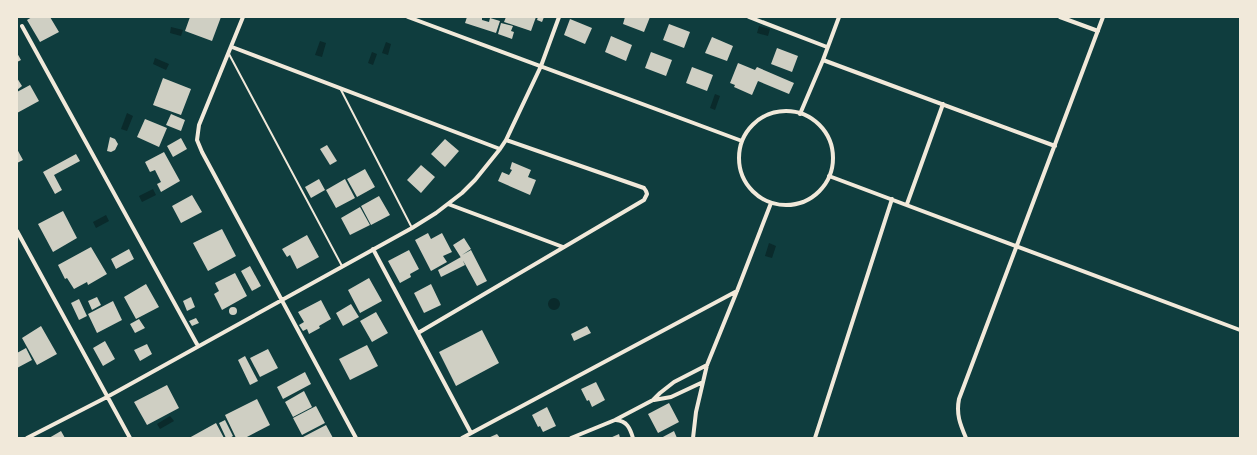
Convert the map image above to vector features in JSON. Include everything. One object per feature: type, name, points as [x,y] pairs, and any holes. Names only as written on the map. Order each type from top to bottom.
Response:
[{"type":"street","points":[[243,17],[232,47],[199,124],[197,140],[202,152],[356,438]]},
{"type":"street","points":[[408,17],[742,141]]},
{"type":"street","points":[[27,438],[107,397],[412,228],[448,204],[475,180],[506,140],[541,66],[559,17]]},
{"type":"street","points":[[749,17],[827,47]]},
{"type":"street","points":[[800,114],[839,17]]},
{"type":"street","points":[[1060,17],[1098,31]]},
{"type":"street","points":[[966,438],[958,420],[957,410],[959,399],[1104,17]]},
{"type":"street","points":[[22,26],[198,346]]},
{"type":"street","points":[[232,47],[500,149]]},
{"type":"street","points":[[823,60],[1055,146]]},
{"type":"street","points":[[907,204],[943,104]]},
{"type":"street","points":[[784,111],[800,114],[811,119],[821,127],[829,141],[833,157],[829,176],[817,194],[803,202],[787,206],[771,203],[760,198],[750,190],[742,176],[738,159],[742,141],[754,123],[768,114],[784,111]]},
{"type":"street","points":[[418,333],[644,200],[647,194],[644,188],[506,140]]},
{"type":"street","points":[[829,176],[1240,330]]},
{"type":"street","points":[[815,438],[892,199]]},
{"type":"street","points":[[693,438],[693,431],[707,365],[771,203]]},
{"type":"street","points":[[448,204],[563,247]]},
{"type":"street","points":[[17,231],[130,438]]},
{"type":"street","points":[[373,249],[471,433]]},
{"type":"street","points":[[462,438],[737,291]]},
{"type":"street","points":[[572,438],[615,420],[653,400],[674,382],[707,365]]},
{"type":"street","points":[[653,400],[671,397],[703,382]]},
{"type":"street","points":[[615,420],[620,420],[627,424],[631,430],[633,438]]},
{"type":"lane","points":[[229,54],[342,266]]},
{"type":"lane","points":[[340,88],[412,228]]},
{"type":"water","points":[[759,26],[770,29],[768,36],[757,33]]},
{"type":"water","points":[[171,27],[183,30],[181,36],[170,33]]},
{"type":"water","points":[[320,41],[326,43],[322,57],[315,55]]},
{"type":"water","points":[[386,42],[391,44],[388,55],[382,53]]},
{"type":"water","points":[[372,52],[377,54],[373,65],[368,63]]},
{"type":"water","points":[[155,58],[169,64],[166,70],[153,64]]},
{"type":"water","points":[[715,94],[720,96],[715,110],[710,108]]},
{"type":"water","points":[[127,113],[133,116],[127,131],[121,129]]},
{"type":"water","points":[[153,189],[156,195],[142,202],[139,196]]},
{"type":"water","points":[[106,215],[109,221],[96,228],[93,222]]},
{"type":"water","points":[[769,243],[776,246],[772,258],[765,256]]},
{"type":"water","points":[[552,298],[556,298],[560,304],[556,310],[552,310],[548,306],[548,302]]},
{"type":"water","points":[[170,416],[174,421],[160,429],[157,424]]},
{"type":"building","points":[[32,17],[50,17],[59,32],[40,42],[27,20]]},
{"type":"building","points":[[190,17],[221,17],[212,41],[185,31]]},
{"type":"building","points":[[467,17],[480,17],[482,20],[489,22],[490,18],[500,21],[496,33],[465,23]]},
{"type":"building","points":[[506,17],[536,17],[531,31],[504,22]]},
{"type":"building","points":[[538,17],[544,17],[542,22],[537,20]]},
{"type":"building","points":[[625,17],[650,17],[644,32],[623,24]]},
{"type":"building","points":[[570,19],[592,28],[585,44],[564,35]]},
{"type":"building","points":[[501,23],[513,26],[511,31],[514,32],[512,39],[498,34]]},
{"type":"building","points":[[669,24],[690,32],[684,48],[663,40]]},
{"type":"building","points":[[611,36],[632,45],[626,61],[605,52]]},
{"type":"building","points":[[712,37],[733,46],[727,61],[705,53]]},
{"type":"building","points":[[777,48],[798,56],[792,72],[771,64]]},
{"type":"building","points":[[651,52],[672,60],[666,76],[645,68]]},
{"type":"building","points":[[17,53],[21,60],[17,62]]},
{"type":"building","points":[[738,63],[755,70],[757,67],[794,83],[789,94],[758,81],[752,95],[734,87],[735,85],[730,83]]},
{"type":"building","points":[[692,67],[713,75],[707,91],[686,83]]},
{"type":"building","points":[[17,78],[22,86],[17,90]]},
{"type":"building","points":[[163,78],[191,89],[181,115],[153,105]]},
{"type":"building","points":[[30,85],[39,101],[17,113],[17,92]]},
{"type":"building","points":[[171,114],[185,120],[181,131],[166,125]]},
{"type":"building","points":[[145,119],[167,128],[159,147],[137,137]]},
{"type":"building","points":[[110,137],[115,139],[118,144],[115,150],[111,152],[107,151]]},
{"type":"building","points":[[181,138],[187,149],[173,157],[167,146]]},
{"type":"building","points":[[445,139],[459,151],[445,167],[431,154]]},
{"type":"building","points":[[327,145],[337,161],[330,165],[320,149]]},
{"type":"building","points":[[17,149],[23,160],[17,163]]},
{"type":"building","points":[[164,152],[180,181],[161,192],[157,184],[161,182],[155,170],[150,172],[145,162]]},
{"type":"building","points":[[76,154],[80,161],[54,175],[62,190],[55,194],[43,172]]},
{"type":"building","points":[[512,162],[531,170],[528,177],[536,180],[530,195],[498,181],[502,172],[509,175],[512,170],[510,169]]},
{"type":"building","points":[[421,165],[435,177],[421,193],[407,180]]},
{"type":"building","points":[[365,169],[375,187],[357,197],[347,179]]},
{"type":"building","points":[[319,179],[325,190],[311,198],[305,187]]},
{"type":"building","points":[[345,179],[355,198],[336,208],[326,190]]},
{"type":"building","points":[[192,195],[202,212],[181,223],[172,206]]},
{"type":"building","points":[[379,196],[390,215],[371,225],[361,206]]},
{"type":"building","points":[[360,207],[370,225],[350,235],[341,218]]},
{"type":"building","points":[[63,211],[77,238],[53,252],[38,224]]},
{"type":"building","points":[[222,229],[236,256],[208,271],[193,243]]},
{"type":"building","points":[[428,233],[431,239],[442,233],[452,252],[443,256],[447,262],[431,271],[415,240]]},
{"type":"building","points":[[307,235],[319,257],[297,269],[290,255],[287,257],[282,249]]},
{"type":"building","points":[[464,238],[471,249],[462,255],[471,250],[487,281],[477,286],[453,245]]},
{"type":"building","points":[[91,247],[107,274],[88,285],[87,282],[74,289],[67,278],[65,279],[58,265]]},
{"type":"building","points":[[129,249],[134,259],[116,269],[111,259]]},
{"type":"building","points":[[409,250],[419,269],[410,274],[411,277],[400,283],[388,261]]},
{"type":"building","points":[[461,257],[465,265],[441,277],[438,270]]},
{"type":"building","points":[[250,266],[261,286],[252,291],[241,271]]},
{"type":"building","points":[[235,273],[247,296],[222,310],[214,294],[219,291],[215,283]]},
{"type":"building","points":[[369,278],[382,301],[360,313],[348,290]]},
{"type":"building","points":[[146,284],[159,307],[136,319],[124,297]]},
{"type":"building","points":[[431,284],[441,305],[424,313],[414,293]]},
{"type":"building","points":[[97,297],[101,305],[92,310],[88,301]]},
{"type":"building","points":[[191,297],[195,307],[187,311],[183,301]]},
{"type":"building","points":[[79,299],[87,316],[79,320],[71,303]]},
{"type":"building","points":[[321,300],[331,319],[319,326],[320,328],[309,334],[307,329],[303,331],[299,325],[304,322],[298,312]]},
{"type":"building","points":[[113,301],[122,320],[97,333],[88,314]]},
{"type":"building","points":[[351,304],[359,317],[343,326],[336,313]]},
{"type":"building","points":[[231,307],[235,307],[237,311],[235,315],[231,315],[229,313],[229,309]]},
{"type":"building","points":[[376,312],[388,333],[372,342],[360,321]]},
{"type":"building","points":[[196,318],[199,323],[192,326],[189,321]]},
{"type":"building","points":[[139,319],[145,328],[135,333],[130,324]]},
{"type":"building","points":[[41,326],[57,354],[37,365],[22,338]]},
{"type":"building","points":[[587,326],[591,333],[574,341],[571,334]]},
{"type":"building","points":[[482,330],[499,363],[456,386],[439,352]]},
{"type":"building","points":[[105,341],[115,359],[103,366],[93,348]]},
{"type":"building","points":[[147,344],[152,354],[140,361],[134,350]]},
{"type":"building","points":[[367,345],[378,366],[350,380],[339,359]]},
{"type":"building","points":[[26,348],[32,360],[17,368],[17,353]]},
{"type":"building","points":[[268,349],[278,368],[260,377],[250,358]]},
{"type":"building","points":[[245,356],[258,381],[250,385],[238,360]]},
{"type":"building","points":[[305,372],[311,384],[283,399],[277,387]]},
{"type":"building","points":[[596,382],[605,400],[592,407],[581,389]]},
{"type":"building","points":[[167,385],[179,408],[147,425],[134,402]]},
{"type":"building","points":[[304,391],[312,407],[293,417],[285,402]]},
{"type":"building","points":[[257,399],[270,425],[245,438],[236,438],[225,415]]},
{"type":"building","points":[[669,403],[679,422],[658,433],[648,414]]},
{"type":"building","points":[[316,406],[325,423],[302,435],[293,418]]},
{"type":"building","points":[[547,407],[556,426],[543,432],[540,426],[538,427],[532,415]]},
{"type":"building","points":[[225,420],[233,436],[230,438],[226,438],[219,423]]},
{"type":"building","points":[[216,423],[224,438],[189,438]]},
{"type":"building","points":[[326,425],[333,438],[303,437]]},
{"type":"building","points":[[61,431],[65,438],[49,438]]},
{"type":"building","points":[[674,431],[677,438],[661,438]]},
{"type":"building","points":[[497,434],[500,438],[488,438]]},
{"type":"building","points":[[619,434],[620,438],[610,438]]}]
